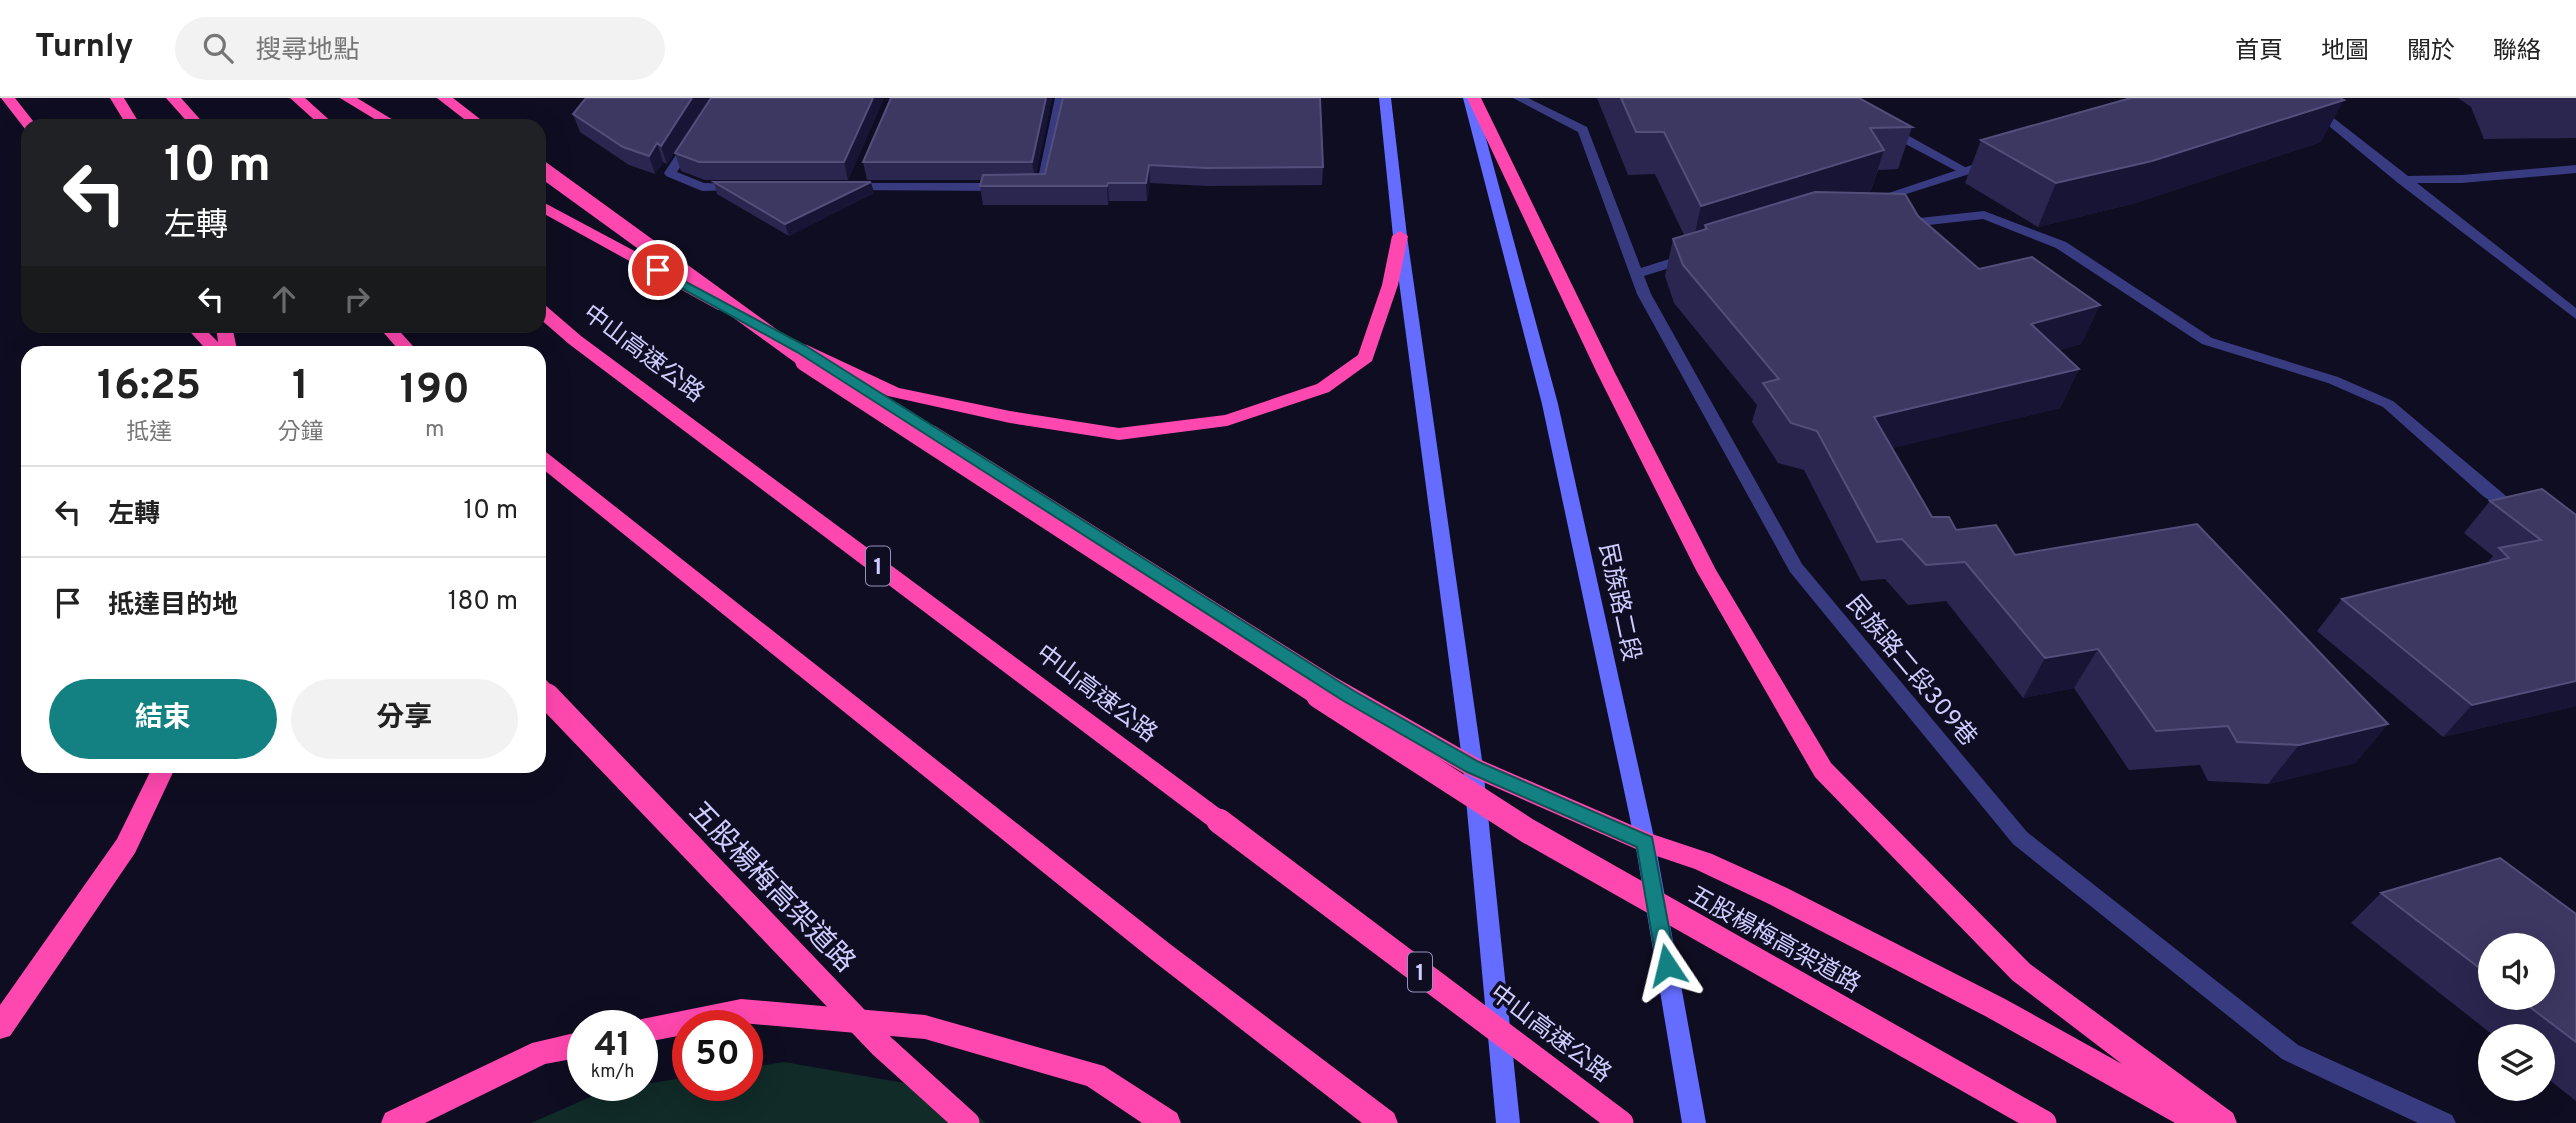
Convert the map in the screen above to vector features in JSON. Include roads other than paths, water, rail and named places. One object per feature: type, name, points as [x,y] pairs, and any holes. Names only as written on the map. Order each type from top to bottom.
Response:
[{"type":"highway","points":[[8,98],[24,119]]},
{"type":"highway","points":[[117,98],[130,119]]},
{"type":"highway","points":[[173,98],[192,119]]},
{"type":"highway","points":[[297,98],[321,119]]},
{"type":"highway","points":[[347,98],[384,119]]},
{"type":"highway","points":[[444,98],[472,119]]},
{"type":"highway","points":[[1472,98],[1706,570],[1824,770],[2021,972],[2223,1123]]},
{"type":"highway","name":"五股楊梅高架道路","points":[[546,172],[836,383],[1528,831],[2044,1123]]},
{"type":"highway","points":[[546,209],[802,349],[894,392],[1010,417],[1119,434],[1227,420],[1323,388],[1366,357],[1390,285],[1400,236]]},
{"type":"highway","name":"中山高速公路","points":[[546,315],[575,340],[1621,1123]]},
{"type":"highway","points":[[200,333],[212,346]]},
{"type":"highway","points":[[392,333],[405,346]]},
{"type":"highway","points":[[802,349],[1327,683],[1473,767],[1645,842],[1703,861],[1778,896],[1996,1008],[2202,1123]]},
{"type":"highway","points":[[546,462],[1161,952],[1384,1123]]},
{"type":"highway","name":"五股楊梅高架道路","points":[[546,694],[883,1046],[967,1123]]},
{"type":"highway","points":[[0,1027],[126,846],[162,773]]},
{"type":"highway","points":[[658,1028],[741,1011],[925,1027],[1094,1075],[1167,1123]]},
{"type":"highway","points":[[396,1123],[542,1052],[567,1047]]},
{"type":"main road","points":[[1385,98],[1400,236],[1473,767],[1508,1119]]},
{"type":"main road","name":"民族路二段","points":[[1472,98],[1550,404],[1645,842],[1694,1123]]},
{"type":"street","points":[[860,175],[848,187],[1042,187],[1061,98]]},
{"type":"street","name":"民族路二段309巷","points":[[1519,98],[1583,130],[1644,294],[1796,568],[2020,838],[2290,1052],[2444,1123]]},
{"type":"street","points":[[2301,98],[2576,315]]},
{"type":"street","points":[[1876,124],[1966,171]]},
{"type":"street","points":[[698,130],[670,173],[702,187],[758,187]]},
{"type":"street","points":[[1854,206],[1999,160]]},
{"type":"street","points":[[2402,180],[2462,179],[2576,169]]},
{"type":"street","points":[[1884,224],[1984,215],[2061,245],[2207,341],[2333,380],[2388,404],[2489,492],[2532,523]]},
{"type":"street","points":[[1636,274],[1701,254]]}]
